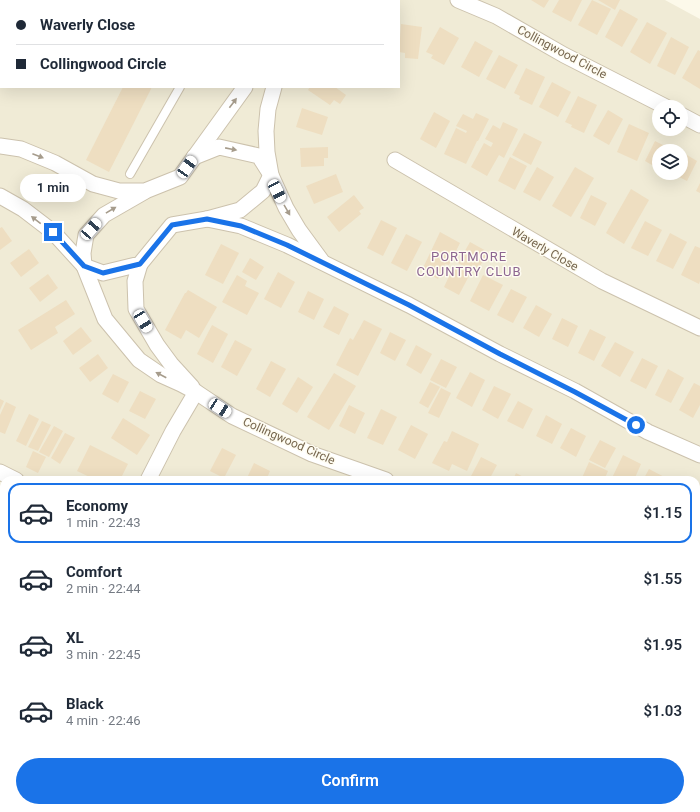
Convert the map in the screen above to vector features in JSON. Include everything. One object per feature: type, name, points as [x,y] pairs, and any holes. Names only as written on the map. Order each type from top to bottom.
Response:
[{"type":"street","name":"Collingwood Circle","points":[[458,0],[496,16],[564,55],[652,100]]},
{"type":"street","points":[[245,88],[180,177],[145,191],[104,215],[89,231],[86,235],[83,253],[84,266],[103,273],[140,264],[172,225],[207,219],[240,210],[263,191],[271,175],[267,152],[266,131],[268,109],[274,88]]},
{"type":"street","points":[[688,119],[700,125]]},
{"type":"street","points":[[0,146],[21,149],[55,163],[93,184],[119,191],[145,191]]},
{"type":"street","points":[[194,157],[219,147],[259,156],[271,175],[286,208],[299,230],[312,249],[325,264]]},
{"type":"street","name":"Waverly Close","points":[[395,160],[602,281],[700,328]]},
{"type":"street","name":"Collingwood Circle","points":[[0,196],[23,209],[53,232],[84,266],[105,319],[139,360],[161,375],[196,392],[232,416],[312,454],[375,476]]},
{"type":"street","points":[[207,219],[241,226],[287,245],[409,305],[648,432],[700,455]]},
{"type":"street","name":"Collingwood Circle","points":[[140,264],[135,280],[136,309],[157,345],[171,364],[196,392]]},
{"type":"street","points":[[150,476],[173,431],[196,392]]},
{"type":"lane","points":[[130,174],[179,88]]},
{"type":"shaded area","name":"PORTMORE COUNTRY CLUB","points":[[400,0],[665,0],[700,19],[700,476],[0,476],[0,88],[400,88]]},
{"type":"building","points":[[531,0],[549,0],[544,8]]},
{"type":"building","points":[[559,0],[582,0],[571,22],[552,12]]},
{"type":"building","points":[[592,0],[611,9],[597,35],[578,25]]},
{"type":"building","points":[[598,0],[620,0],[615,10]]},
{"type":"building","points":[[620,9],[638,19],[622,47],[605,37]]},
{"type":"building","points":[[647,22],[667,33],[650,64],[630,52]]},
{"type":"building","points":[[401,24],[422,27],[418,59],[405,58],[405,53],[400,52]]},
{"type":"building","points":[[440,27],[459,38],[444,65],[431,58],[433,55],[426,52]]},
{"type":"building","points":[[671,37],[689,47],[675,75],[657,66]]},
{"type":"building","points":[[475,41],[493,51],[479,77],[461,67]]},
{"type":"building","points":[[698,50],[700,51],[700,89],[682,78]]},
{"type":"building","points":[[499,55],[518,65],[505,89],[486,79]]},
{"type":"building","points":[[526,68],[545,77],[532,105],[519,99],[520,96],[514,93]]},
{"type":"building","points":[[552,82],[571,92],[558,117],[539,107]]},
{"type":"building","points":[[122,88],[151,88],[109,172],[86,160]]},
{"type":"building","points":[[309,88],[336,88],[346,95],[340,104],[334,100],[330,105],[308,90]]},
{"type":"building","points":[[578,96],[597,105],[584,133],[571,127],[572,125],[565,122]]},
{"type":"building","points":[[302,108],[328,117],[322,135],[296,127]]},
{"type":"building","points":[[608,110],[623,119],[609,145],[593,136]]},
{"type":"building","points":[[434,112],[450,121],[436,148],[420,139]]},
{"type":"building","points":[[476,113],[489,119],[466,164],[444,154],[456,128],[466,133],[467,131],[456,126],[463,114],[473,119]]},
{"type":"building","points":[[503,122],[518,129],[504,158],[499,155],[487,176],[471,167],[484,143],[491,147],[493,143],[485,139],[493,125],[500,129]]},
{"type":"building","points":[[629,124],[649,133],[637,161],[617,152]]},
{"type":"building","points":[[524,133],[542,142],[531,165],[512,155]]},
{"type":"building","points":[[655,141],[661,144],[654,144]]},
{"type":"building","points":[[328,147],[328,158],[324,158],[324,166],[301,167],[300,148]]},
{"type":"building","points":[[652,147],[652,165],[645,161]]},
{"type":"building","points":[[688,156],[697,161],[688,179]]},
{"type":"building","points":[[510,157],[527,166],[515,190],[498,181]]},
{"type":"building","points":[[537,167],[554,177],[540,201],[523,192]]},
{"type":"building","points":[[575,167],[594,178],[571,217],[552,206]]},
{"type":"building","points":[[336,174],[343,192],[314,204],[306,186]]},
{"type":"building","points":[[700,183],[700,193],[696,191]]},
{"type":"building","points":[[631,189],[649,200],[624,244],[606,233]]},
{"type":"building","points":[[354,195],[364,208],[359,211],[361,214],[339,232],[327,217]]},
{"type":"building","points":[[591,195],[607,203],[595,226],[580,218]]},
{"type":"building","points":[[381,220],[397,228],[383,256],[367,248]]},
{"type":"building","points":[[645,221],[662,230],[648,256],[631,248]]},
{"type":"building","points":[[2,227],[12,241],[0,250],[0,228]]},
{"type":"building","points":[[440,232],[460,243],[449,265],[445,264],[438,279],[422,270]]},
{"type":"building","points":[[670,233],[687,242],[673,269],[656,261]]},
{"type":"building","points":[[406,234],[422,242],[407,271],[391,263]]},
{"type":"building","points":[[470,242],[488,252],[476,273],[458,263]]},
{"type":"building","points":[[221,244],[239,253],[223,284],[205,275]]},
{"type":"building","points":[[695,246],[700,248],[699,284],[681,275]]},
{"type":"building","points":[[29,249],[39,263],[21,277],[10,263]]},
{"type":"building","points":[[250,258],[264,267],[256,280],[242,272]]},
{"type":"building","points":[[454,266],[470,274],[459,295],[444,287]]},
{"type":"building","points":[[278,272],[295,282],[281,308],[264,299]]},
{"type":"building","points":[[48,274],[58,288],[40,302],[29,288]]},
{"type":"building","points":[[237,275],[247,281],[245,286],[259,293],[247,315],[222,302]]},
{"type":"building","points":[[483,275],[503,285],[489,311],[470,301]]},
{"type":"building","points":[[511,289],[527,297],[513,323],[497,315]]},
{"type":"building","points":[[188,290],[217,307],[199,338],[186,330],[181,339],[165,330]]},
{"type":"building","points":[[308,291],[324,299],[314,320],[298,312]]},
{"type":"building","points":[[66,300],[75,314],[55,327],[58,333],[31,350],[18,330]]},
{"type":"building","points":[[536,305],[552,314],[539,337],[523,328]]},
{"type":"building","points":[[334,306],[349,314],[339,335],[323,327]]},
{"type":"building","points":[[562,318],[578,326],[568,347],[552,339]]},
{"type":"building","points":[[364,320],[382,329],[358,376],[336,365],[350,338],[353,340]]},
{"type":"building","points":[[212,325],[228,334],[213,363],[197,354]]},
{"type":"building","points":[[81,327],[92,341],[73,355],[63,341]]},
{"type":"building","points":[[590,329],[606,337],[594,361],[578,353]]},
{"type":"building","points":[[390,332],[406,340],[395,361],[380,353]]},
{"type":"building","points":[[235,340],[252,349],[237,376],[221,367]]},
{"type":"building","points":[[615,342],[634,352],[620,377],[601,366]]},
{"type":"building","points":[[416,345],[432,354],[421,374],[406,365]]},
{"type":"building","points":[[98,354],[108,368],[90,382],[79,368]]},
{"type":"building","points":[[642,358],[658,366],[646,389],[630,381]]},
{"type":"building","points":[[441,359],[457,367],[446,388],[430,380]]},
{"type":"building","points":[[271,361],[286,369],[270,397],[256,389]]},
{"type":"building","points":[[668,369],[684,378],[671,403],[655,395]]},
{"type":"building","points":[[470,372],[485,380],[472,407],[456,398]]},
{"type":"building","points":[[334,373],[356,386],[329,430],[307,417]]},
{"type":"building","points":[[113,374],[129,382],[118,403],[102,394]]},
{"type":"building","points":[[298,377],[313,387],[297,413],[282,404]]},
{"type":"building","points":[[430,382],[440,387],[428,408],[419,403]]},
{"type":"building","points":[[694,383],[700,386],[700,405],[693,418],[679,410]]},
{"type":"building","points":[[494,386],[511,394],[498,419],[482,410]]},
{"type":"building","points":[[441,388],[451,393],[439,418],[428,413]]},
{"type":"building","points":[[140,391],[156,399],[145,419],[129,411]]},
{"type":"building","points":[[0,399],[4,401],[0,410]]},
{"type":"building","points":[[518,401],[533,409],[523,429],[507,421]]},
{"type":"building","points":[[6,402],[16,407],[5,434],[0,432],[0,415]]},
{"type":"building","points":[[349,405],[365,413],[355,434],[339,426]]},
{"type":"building","points":[[381,409],[397,417],[383,445],[367,438]]},
{"type":"building","points":[[29,414],[39,419],[26,446],[16,441]]},
{"type":"building","points":[[546,415],[562,424],[552,444],[536,436]]},
{"type":"building","points":[[123,418],[150,435],[137,455],[111,438]]},
{"type":"building","points":[[42,421],[51,425],[38,451],[28,447]]},
{"type":"building","points":[[411,425],[428,434],[415,459],[398,450]]},
{"type":"building","points":[[54,426],[63,431],[49,457],[39,452]]},
{"type":"building","points":[[571,428],[586,436],[576,457],[560,448]]},
{"type":"building","points":[[452,431],[479,444],[467,471],[452,464],[449,471],[432,463],[444,441],[447,442]]},
{"type":"building","points":[[65,433],[75,438],[60,464],[51,458]]},
{"type":"building","points":[[600,440],[616,448],[605,468],[589,460]]},
{"type":"building","points":[[90,445],[128,464],[122,476],[88,476],[77,471]]},
{"type":"building","points":[[222,448],[236,455],[225,476],[220,476],[210,471]]},
{"type":"building","points":[[33,451],[46,457],[38,473],[26,467]]},
{"type":"building","points":[[623,455],[641,464],[636,476],[613,476]]},
{"type":"building","points":[[481,457],[497,465],[491,476],[471,476]]},
{"type":"building","points":[[589,462],[608,471],[606,476],[583,476]]},
{"type":"building","points":[[254,463],[270,471],[268,476],[248,476]]},
{"type":"building","points":[[649,469],[662,476],[645,476]]},
{"type":"building","points":[[516,473],[522,476],[515,476]]},
{"type":"district","name":"PORTMORE COUNTRY CLUB","points":[[469,264]]},
{"type":"route","points":[[53,232],[84,266],[103,273],[140,264],[172,225],[207,219],[241,226],[287,245],[409,305],[636,425]]}]
